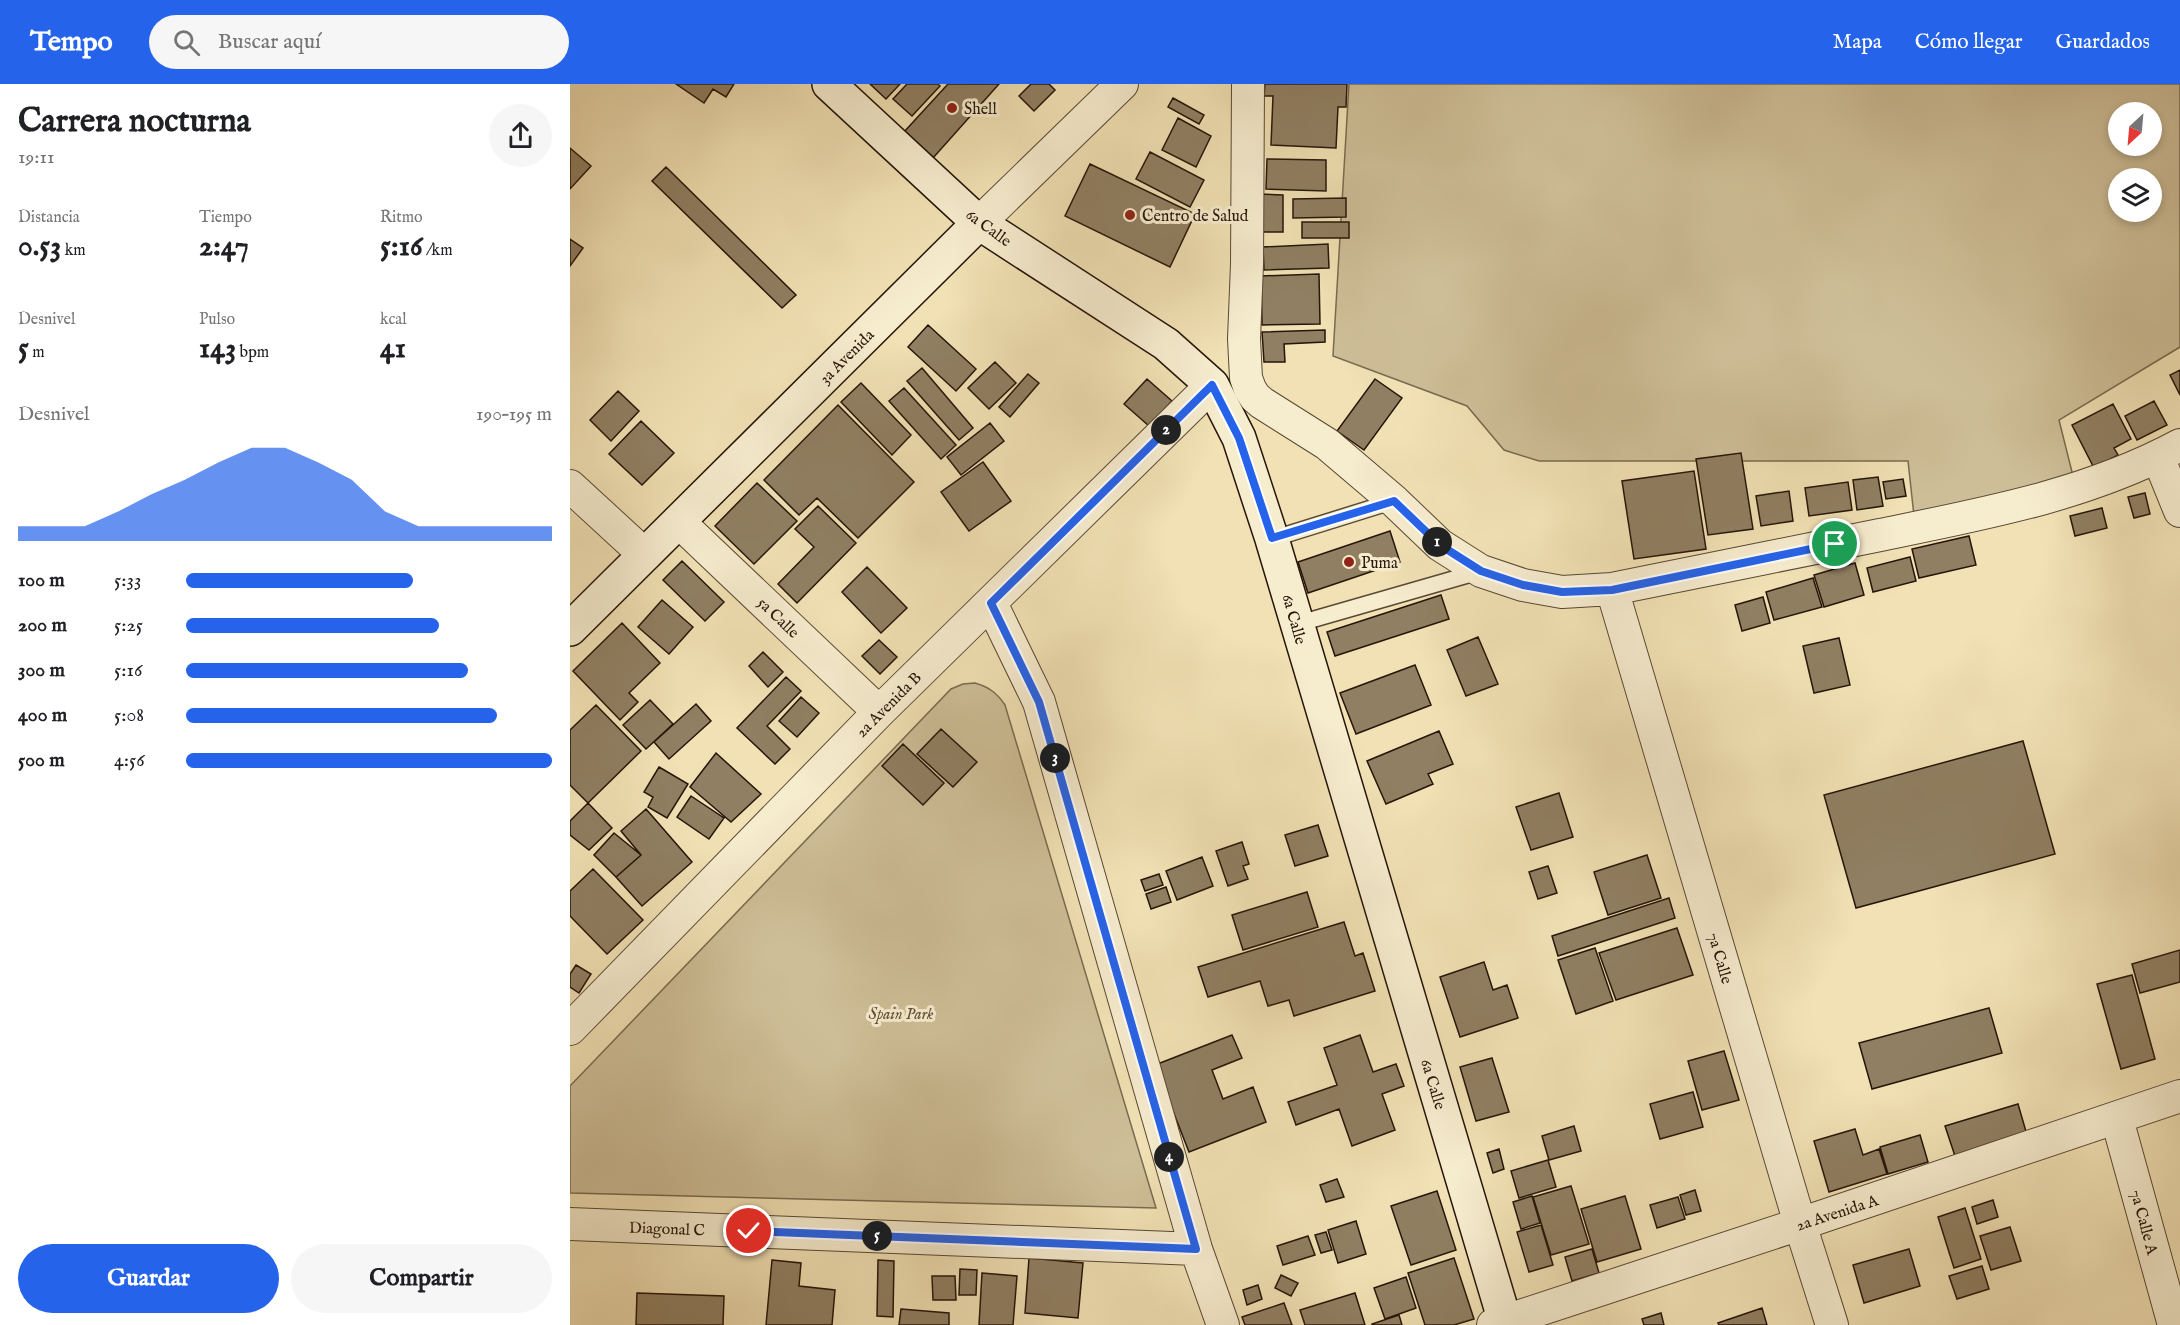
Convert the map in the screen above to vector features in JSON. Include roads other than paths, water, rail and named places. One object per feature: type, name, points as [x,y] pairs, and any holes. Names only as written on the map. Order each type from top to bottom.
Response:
[{"type":"main road","name":"6a Calle","points":[[829,84],[980,223],[1166,344],[1212,385],[1239,438],[1272,538],[1501,1324]]},
{"type":"main road","name":"3a Avenida","points":[[570,629],[980,223]]},
{"type":"street","name":"3a Avenida","points":[[980,223],[1122,84]]},
{"type":"street","points":[[1248,84],[1247,264],[1244,339],[1245,367],[1250,389],[1262,403],[1327,444],[1394,501],[1440,545],[1481,571],[1523,585],[1562,592],[1612,590],[1984,514],[2067,493],[2169,451],[2180,511]]},
{"type":"street","name":"2a Avenida B","points":[[570,1029],[879,712],[1212,385]]},
{"type":"street","points":[[570,486],[645,555]]},
{"type":"street","name":"5a Calle","points":[[679,522],[879,712]]},
{"type":"street","name":"7a Calle","points":[[1612,590],[1832,1325]]},
{"type":"street","points":[[991,603],[1039,702],[1196,1249],[1223,1325]]},
{"type":"street","name":"2a Avenida A","points":[[1501,1324],[2180,1096]]},
{"type":"street","name":"7a Calle A","points":[[2117,1119],[2174,1325]]},
{"type":"street","name":"Diagonal C","points":[[570,1224],[1196,1249]]},
{"type":"lane","points":[[1272,538],[1394,501]]},
{"type":"lane","points":[[1297,624],[1481,571]]},
{"type":"place","name":"Shell","points":[[952,108]]},
{"type":"place","name":"Centro de Salud","points":[[1130,215]]},
{"type":"place","name":"Puma","points":[[1349,562]]},
{"type":"park label","name":"Spain Park","points":[[901,1013]]}]
